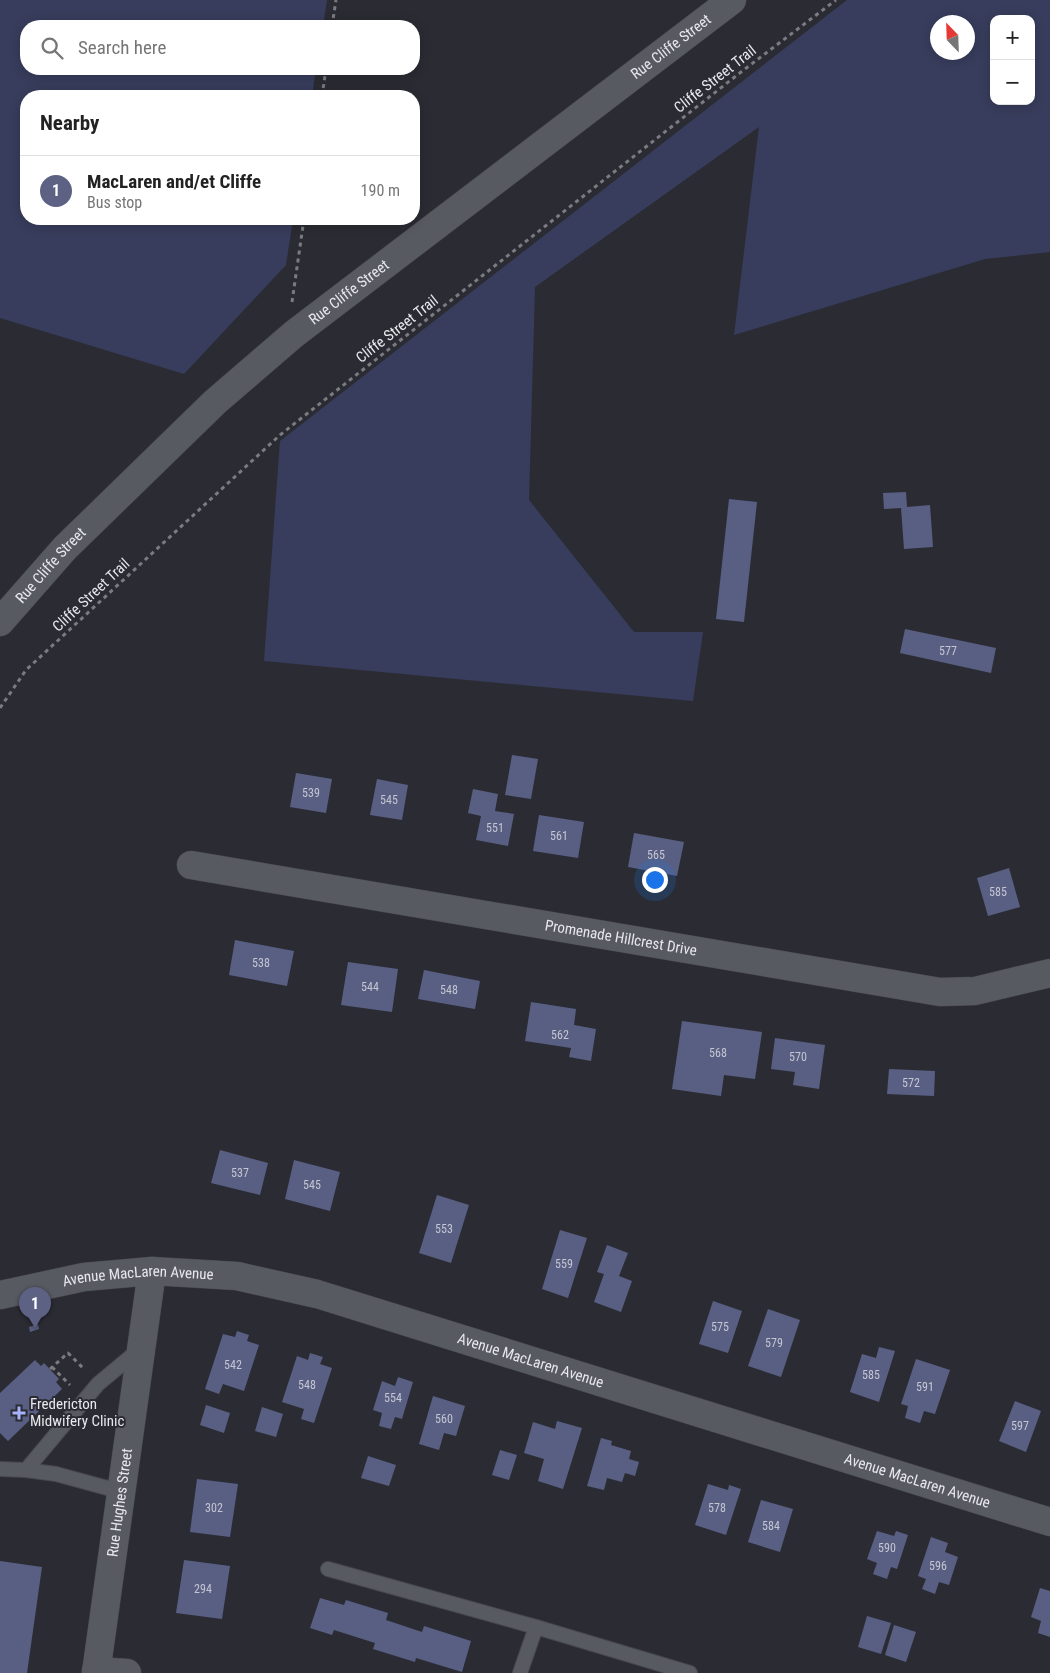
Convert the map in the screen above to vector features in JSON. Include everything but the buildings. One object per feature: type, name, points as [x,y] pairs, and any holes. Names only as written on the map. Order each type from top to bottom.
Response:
[{"type":"street","name":"Rue Cliffe Street","points":[[0,622],[72,541],[216,402],[294,334],[732,0]]},
{"type":"street","name":"Promenade Hillcrest Drive","points":[[191,865],[940,992],[976,991],[1050,973]]},
{"type":"street","name":"Avenue MacLaren Avenue","points":[[0,1295],[84,1277],[152,1271],[237,1276],[317,1294],[1050,1522]]},
{"type":"street","name":"Rue Hughes Street","points":[[96,1672],[143,1347],[152,1271]]},
{"type":"street","points":[[96,1672],[127,1673]]},
{"type":"lane","points":[[26,1470],[98,1384],[143,1347]]},
{"type":"lane","points":[[0,1469],[56,1474],[122,1492]]},
{"type":"lane","points":[[328,1568],[690,1673]]},
{"type":"lane","points":[[520,1673],[536,1627]]},
{"type":"path","points":[[333,20],[336,0]]},
{"type":"path","name":"Cliffe Street Trail","points":[[0,708],[26,670],[280,435],[836,0]]},
{"type":"path","points":[[323,90],[325,75]]},
{"type":"path","points":[[294,334],[292,301],[303,225]]},
{"type":"path","points":[[61,1376],[51,1368],[68,1353],[98,1384]]},
{"type":"shaded area","points":[[0,0],[327,0],[324,20],[20,20],[20,75],[315,75],[313,90],[20,90],[20,225],[292,225],[286,265],[184,374],[0,318]]},
{"type":"shaded area","points":[[847,0],[1050,0],[1050,252],[985,259],[734,335],[759,127],[535,287],[529,500],[634,632],[703,632],[693,701],[264,661],[280,441]]},
{"type":"place","name":"MacLaren and/et Cliffe","points":[[35,1328]]},
{"type":"place","name":"Fredericton Midwifery Clinic","points":[[19,1413]]}]
